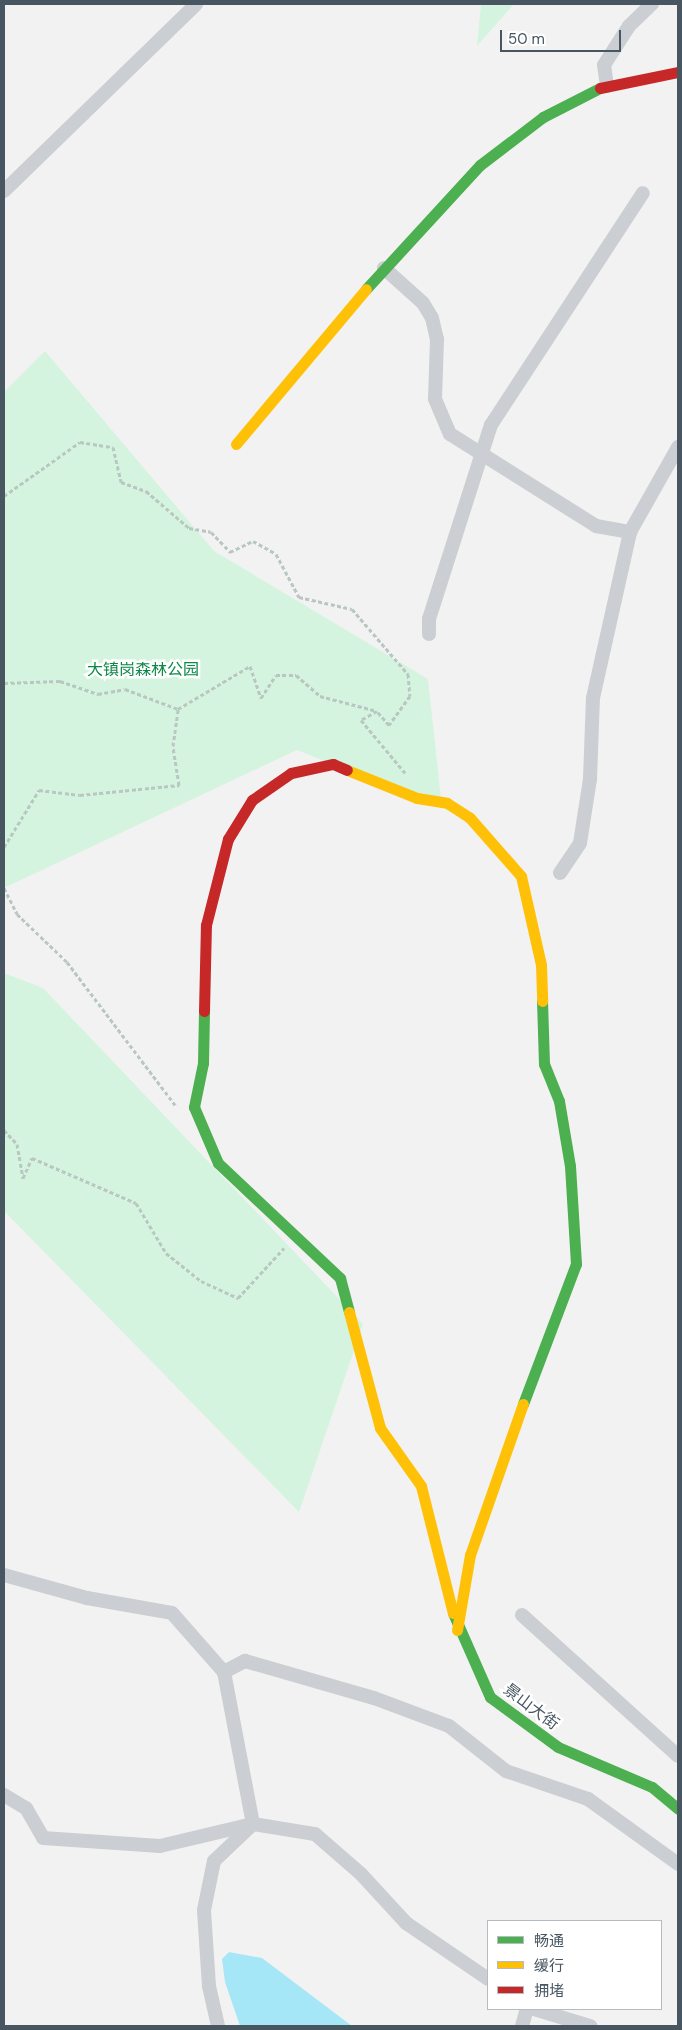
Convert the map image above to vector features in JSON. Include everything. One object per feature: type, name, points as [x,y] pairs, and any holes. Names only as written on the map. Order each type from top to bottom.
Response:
[{"type":"street","points":[[4,191],[196,4]]},
{"type":"street","points":[[607,86],[604,65],[629,26],[652,4]]},
{"type":"street","points":[[236,444],[384,268],[480,165],[543,117],[607,86],[678,72]]},
{"type":"street","points":[[429,634],[429,619],[479,455],[491,425],[643,192]]},
{"type":"street","points":[[384,268],[423,303],[432,318],[437,339],[435,399],[439,417],[450,434],[479,455],[596,526],[630,532]]},
{"type":"street","points":[[560,873],[580,843],[590,779],[593,698],[630,532],[678,447]]},
{"type":"street","name":"景山大街","points":[[457,1630],[470,1556],[494,1481],[576,1264],[570,1166],[559,1101],[544,1064],[541,965],[521,876],[470,818],[447,803],[417,798],[333,764],[291,773],[252,800],[228,839],[206,925],[203,1063],[194,1107],[218,1163],[340,1278],[380,1428],[420,1486],[442,1562],[457,1630],[490,1697],[558,1747],[652,1787],[678,1809]]},
{"type":"street","points":[[4,1575],[87,1598],[172,1613],[224,1672],[253,1824]]},
{"type":"street","points":[[522,1616],[678,1756]]},
{"type":"street","points":[[224,1672],[245,1661],[374,1698],[449,1726],[506,1771],[588,1798],[678,1864]]},
{"type":"street","points":[[4,1795],[26,1808],[43,1838],[160,1846],[253,1824],[315,1834],[361,1874],[406,1923],[487,1978]]},
{"type":"street","points":[[218,2026],[209,1986],[204,1910],[214,1862],[253,1824]]},
{"type":"street","points":[[522,2026],[527,2010]]},
{"type":"street","points":[[537,2010],[590,2026]]},
{"type":"path","points":[[4,496],[80,442],[114,447],[121,482],[146,491],[189,528],[211,532],[230,552],[253,541],[276,554],[299,597],[352,609],[386,654],[408,674],[410,696],[390,725],[377,711],[320,696],[296,675],[276,675],[261,698],[250,666],[178,708],[125,689],[98,694],[60,681],[4,683]]},
{"type":"path","points":[[4,847],[39,790],[80,795],[179,785],[173,746],[178,708]]},
{"type":"path","points":[[377,711],[362,720],[406,773],[417,798]]},
{"type":"path","points":[[4,888],[17,914],[67,962],[178,1108]]},
{"type":"path","points":[[4,1130],[18,1144],[22,1178],[32,1158],[136,1203],[166,1253],[201,1281],[238,1298],[278,1257]]},
{"type":"green space","points":[[481,4],[514,4],[477,46]]},
{"type":"green space","name":"大镇岗森林公园","points":[[45,351],[214,551],[428,679],[442,808],[297,750],[4,888],[4,392]]},
{"type":"green space","points":[[4,973],[43,988],[363,1324],[299,1512],[4,1211]]},
{"type":"water","points":[[229,1952],[262,1958],[352,2026],[240,2026],[225,1982],[222,1959]]},
{"type":"traffic: fast","points":[[366,289],[480,165],[543,117],[600,88]]},
{"type":"traffic: fast","points":[[523,1404],[576,1264],[570,1166],[559,1101],[544,1064],[542,1001]]},
{"type":"traffic: fast","points":[[204,1011],[203,1063],[194,1107],[218,1163],[340,1278],[349,1312]]},
{"type":"traffic: fast","points":[[453,1613],[490,1697],[558,1747],[652,1787],[678,1809]]},
{"type":"traffic: slow","points":[[236,444],[366,289]]},
{"type":"traffic: slow","points":[[347,770],[417,798],[447,803],[470,818],[521,876],[541,965],[542,1001]]},
{"type":"traffic: slow","points":[[349,1312],[380,1428],[421,1486],[453,1613]]},
{"type":"traffic: slow","points":[[457,1630],[470,1555],[523,1404]]},
{"type":"traffic: jam","points":[[600,88],[678,72]]},
{"type":"traffic: jam","points":[[204,1011],[206,925],[228,839],[252,800],[291,773],[333,764],[347,770]]}]
